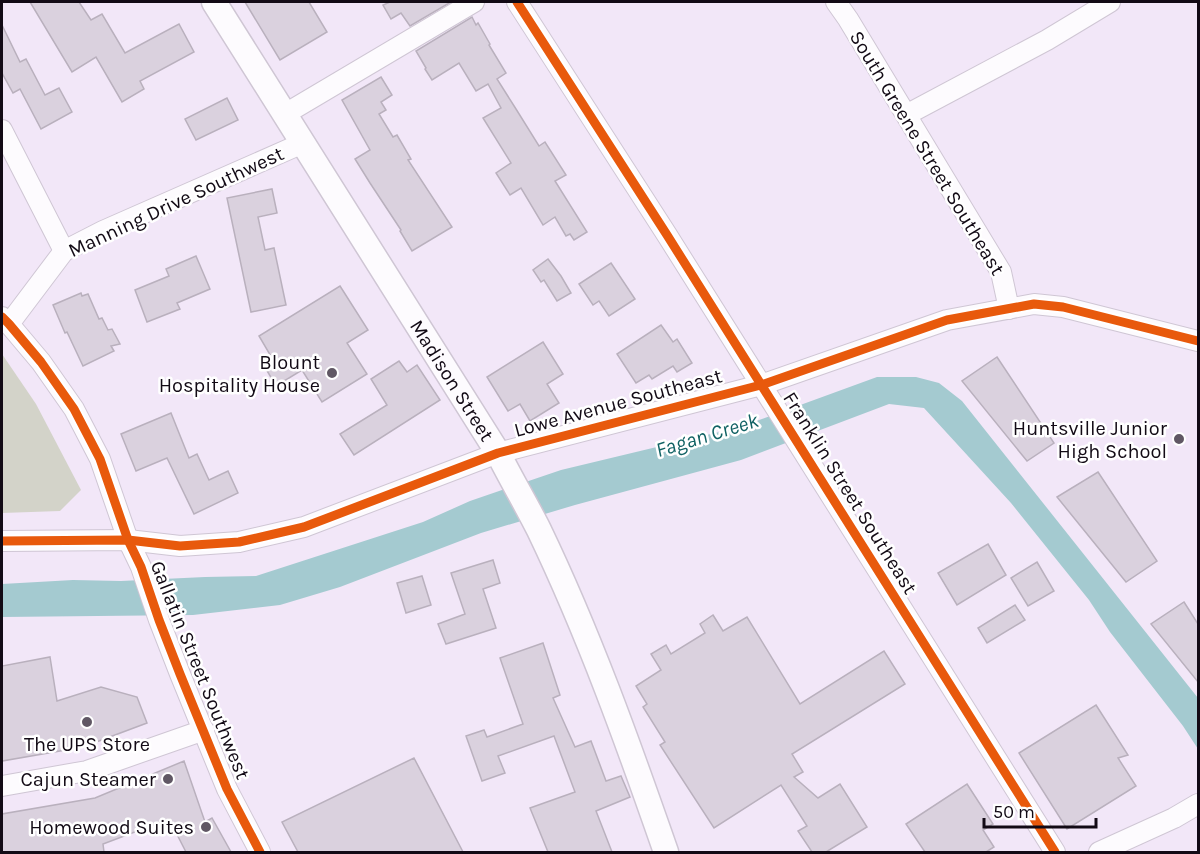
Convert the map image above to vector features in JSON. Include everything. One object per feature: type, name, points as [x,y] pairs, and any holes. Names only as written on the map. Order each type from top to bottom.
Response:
[{"type":"main road","name":"Madison Street","points":[[213,2],[512,478],[574,607],[637,767],[666,852]]},
{"type":"street","points":[[285,114],[474,2]]},
{"type":"street","name":"Franklin Street Southeast","points":[[517,2],[668,235],[1055,852]]},
{"type":"street","name":"South Greene Street Southeast","points":[[836,2],[1001,272],[1009,309]]},
{"type":"street","points":[[906,115],[1047,40],[1110,2]]},
{"type":"street","points":[[2,130],[63,251]]},
{"type":"street","name":"Manning Drive Southwest","points":[[5,320],[63,251],[103,231],[303,143]]},
{"type":"street","name":"Lowe Avenue Southeast","points":[[2,541],[128,540],[180,546],[239,542],[304,527],[498,453],[761,385],[947,320],[1034,304],[1063,307],[1198,342]]},
{"type":"street","name":"Gallatin Street Southwest","points":[[5,320],[41,362],[74,409],[100,459],[128,540],[141,567],[159,620],[227,789],[260,852]]},
{"type":"street","points":[[2,786],[87,771],[204,730]]},
{"type":"street","points":[[1099,852],[1174,818],[1198,804]]},
{"type":"shaded area","points":[[2,354],[36,404],[81,490],[60,511],[2,513]]},
{"type":"water","name":"Fagan Creek","points":[[877,377],[916,377],[939,383],[962,401],[1198,698],[1198,749],[1183,726],[1110,632],[1089,600],[1011,503],[924,408],[889,404],[741,460],[481,533],[340,587],[280,605],[193,615],[2,617],[2,584],[256,576],[423,522],[470,501],[561,470],[740,427]]},
{"type":"building","points":[[30,2],[79,2],[91,20],[102,14],[125,53],[179,24],[194,52],[140,81],[144,89],[122,102],[96,57],[72,72]]},
{"type":"building","points":[[245,2],[309,2],[327,32],[280,60]]},
{"type":"building","points":[[390,2],[451,2],[410,26],[401,13],[391,19],[383,5]]},
{"type":"building","points":[[472,17],[476,25],[478,23],[506,73],[497,79],[539,146],[545,142],[566,175],[555,181],[587,232],[574,240],[570,234],[566,236],[555,217],[543,225],[521,188],[510,195],[496,173],[511,163],[483,118],[501,108],[488,84],[476,91],[459,63],[432,80],[416,51]]},
{"type":"building","points":[[2,25],[20,62],[26,59],[45,95],[59,88],[72,112],[41,129],[20,89],[13,93],[2,73]]},
{"type":"building","points":[[381,77],[392,95],[381,102],[386,110],[379,114],[393,137],[397,135],[411,159],[408,160],[452,227],[412,251],[355,159],[370,150],[342,100]]},
{"type":"building","points":[[227,98],[238,120],[196,140],[185,119]]},
{"type":"building","points":[[272,189],[277,213],[258,217],[265,250],[274,248],[286,305],[251,312],[227,198]]},
{"type":"building","points":[[196,256],[210,289],[177,303],[180,309],[147,322],[135,290],[169,276],[166,269]]},
{"type":"building","points":[[548,259],[571,293],[557,301],[544,280],[541,282],[533,270]]},
{"type":"building","points":[[611,263],[635,299],[609,316],[599,301],[593,305],[579,284]]},
{"type":"building","points":[[340,286],[368,330],[347,343],[367,374],[322,402],[302,370],[276,386],[263,364],[272,358],[259,336]]},
{"type":"building","points":[[81,293],[82,296],[88,294],[99,319],[102,318],[108,330],[112,329],[120,344],[111,346],[114,351],[83,366],[53,305]]},
{"type":"building","points":[[661,325],[673,342],[677,339],[692,363],[677,372],[673,366],[652,379],[649,375],[636,383],[617,354]]},
{"type":"building","points":[[543,342],[563,374],[547,384],[559,403],[530,421],[520,404],[508,411],[487,377]]},
{"type":"building","points":[[997,357],[1054,443],[1027,461],[962,381]]},
{"type":"building","points":[[399,361],[407,372],[417,365],[440,400],[354,455],[340,434],[387,405],[371,379]]},
{"type":"building","points":[[171,413],[189,458],[197,454],[209,480],[228,471],[238,493],[194,514],[167,458],[136,471],[121,434]]},
{"type":"building","points":[[1098,472],[1157,561],[1126,582],[1057,497]]},
{"type":"building","points":[[988,544],[1006,575],[957,605],[938,573]]},
{"type":"building","points":[[493,560],[500,583],[483,589],[496,628],[446,644],[438,624],[465,614],[451,573]]},
{"type":"building","points":[[1037,562],[1054,591],[1028,606],[1011,578]]},
{"type":"building","points":[[422,576],[431,605],[406,613],[397,583]]},
{"type":"building","points":[[1184,602],[1198,624],[1198,682],[1151,624]]},
{"type":"building","points":[[1015,605],[1025,620],[987,643],[978,628]]},
{"type":"building","points":[[713,615],[723,631],[747,617],[800,704],[884,651],[905,684],[792,754],[803,772],[794,777],[818,798],[840,784],[867,827],[826,852],[812,852],[798,831],[807,826],[781,785],[714,828],[660,745],[665,742],[643,707],[647,704],[636,686],[661,670],[651,654],[666,645],[671,654],[705,633],[700,624]]},
{"type":"building","points":[[543,643],[560,695],[553,698],[575,747],[591,741],[606,781],[621,776],[630,797],[596,811],[612,852],[548,852],[530,808],[575,792],[554,736],[498,756],[505,773],[482,781],[466,736],[484,730],[487,737],[523,724],[500,658]]},
{"type":"building","points":[[50,657],[57,701],[101,687],[137,697],[147,723],[83,747],[2,761],[2,666]]},
{"type":"building","points":[[1096,705],[1128,755],[1118,758],[1136,786],[1067,829],[1019,753]]},
{"type":"building","points":[[414,758],[463,852],[298,852],[282,822]]},
{"type":"building","points":[[184,761],[205,822],[212,818],[231,852],[186,852],[169,819],[103,844],[104,852],[2,852],[2,814],[95,798]]},
{"type":"building","points":[[967,784],[993,824],[983,830],[994,847],[986,852],[925,852],[906,824]]},
{"type":"cycle path","points":[[517,2],[667,235],[1055,852]]},
{"type":"cycle path","points":[[2,541],[128,540],[180,546],[239,542],[304,527],[498,453],[761,385],[947,320],[1034,304],[1063,307],[1198,341]]},
{"type":"cycle path","points":[[2,317],[41,362],[74,409],[100,459],[128,540],[141,567],[180,674],[227,789],[260,852]]},
{"type":"place","name":"Blount Hospitality House","points":[[332,373]]},
{"type":"place","name":"Huntsville Junior High School","points":[[1179,439]]},
{"type":"place","name":"The UPS Store","points":[[87,722]]},
{"type":"place","name":"Cajun Steamer","points":[[168,779]]},
{"type":"place","name":"Homewood Suites","points":[[206,827]]}]
